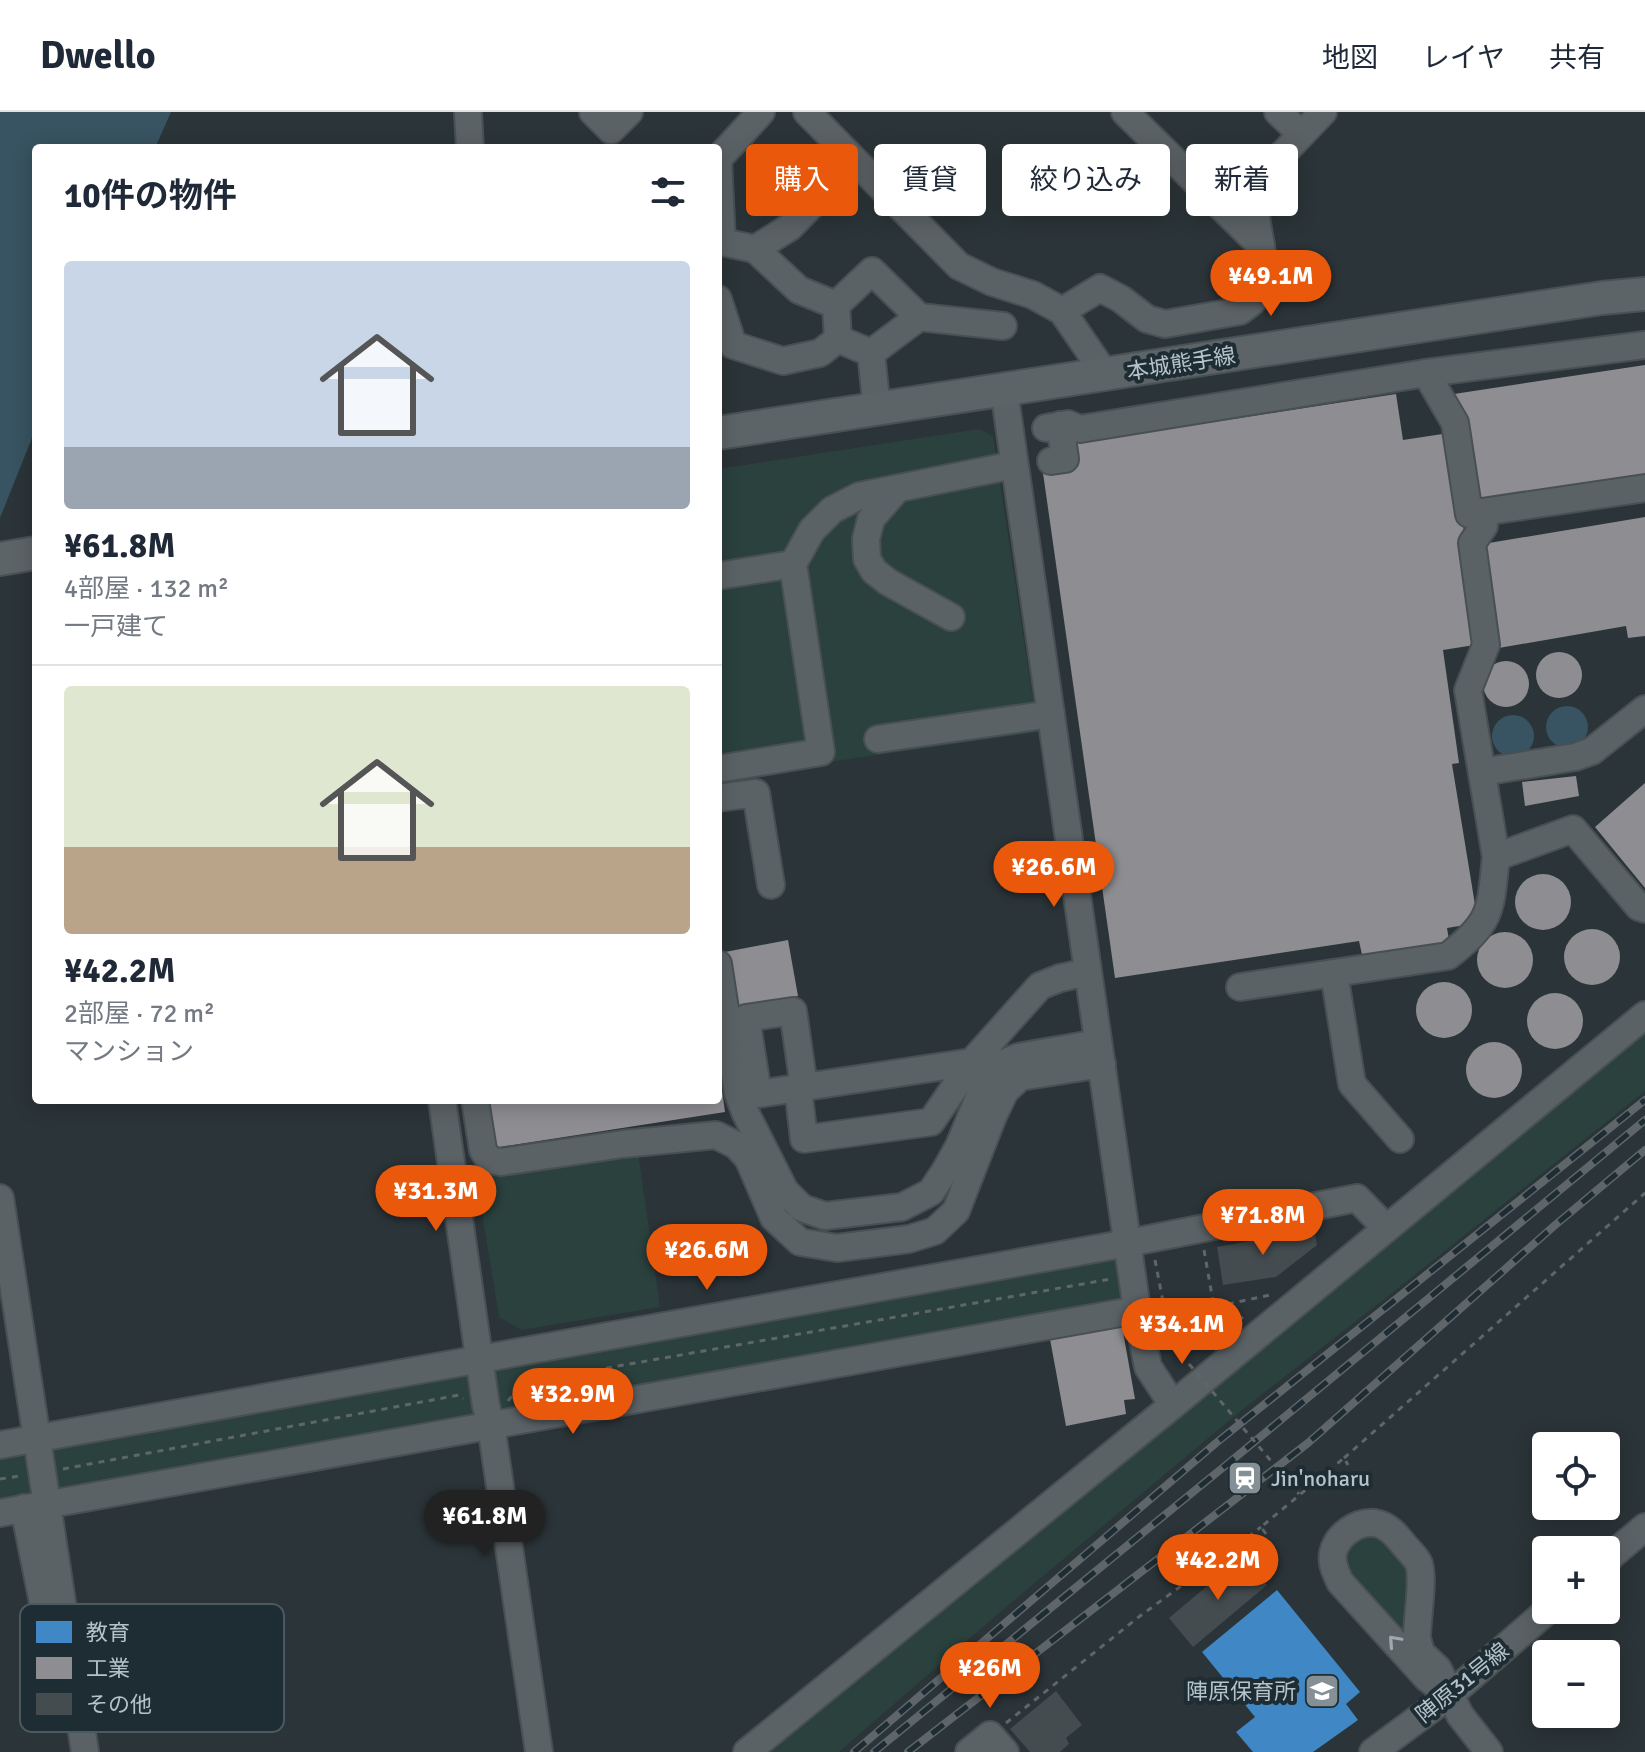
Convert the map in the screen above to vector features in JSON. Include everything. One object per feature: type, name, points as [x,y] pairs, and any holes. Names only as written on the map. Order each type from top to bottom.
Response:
[{"type":"main road","name":"本城熊手線","points":[[722,432],[877,409],[1005,397],[1105,374],[1645,294]]},
{"type":"main road","name":"本城熊手線","points":[[722,446],[1005,397],[1645,309]]},
{"type":"main road","points":[[0,542],[32,538]]},
{"type":"main road","points":[[0,559],[32,554]]},
{"type":"street","points":[[468,112],[470,144]]},
{"type":"street","points":[[722,155],[761,112]]},
{"type":"street","points":[[807,112],[959,266],[992,282],[1033,295],[1062,311],[1105,374]]},
{"type":"street","points":[[1125,112],[1261,246]]},
{"type":"street","points":[[1278,112],[1301,134]]},
{"type":"street","points":[[1062,311],[1100,288],[1147,319],[1165,324],[1240,311],[1253,301],[1264,264],[1254,205],[1257,181],[1323,112]]},
{"type":"street","points":[[722,247],[755,249],[790,227],[801,216]]},
{"type":"street","points":[[755,249],[799,290],[836,305]]},
{"type":"street","points":[[836,305],[872,271],[919,317],[1003,326]]},
{"type":"street","points":[[836,305],[838,339]]},
{"type":"street","points":[[722,311],[733,345],[783,361],[820,353],[838,339]]},
{"type":"street","points":[[871,353],[919,317]]},
{"type":"street","points":[[838,339],[871,353]]},
{"type":"street","points":[[1051,461],[1065,459],[1053,427],[1068,424],[1080,429],[1426,373],[1645,345]]},
{"type":"street","points":[[871,353],[877,409]]},
{"type":"street","points":[[1426,373],[1455,423],[1469,514],[1645,488]]},
{"type":"street","points":[[1005,397],[1136,1301],[1148,1367],[1173,1405]]},
{"type":"street","points":[[722,768],[821,752],[793,564],[812,530],[832,510],[859,496],[1014,465]]},
{"type":"street","points":[[897,489],[871,519],[866,539],[867,559],[874,571],[888,582],[951,617]]},
{"type":"street","points":[[1240,987],[1448,956],[1469,940],[1483,923],[1491,903],[1496,857],[1468,690],[1486,645],[1472,543],[1484,526],[1482,512]]},
{"type":"street","points":[[722,575],[793,564]]},
{"type":"street","points":[[878,739],[1051,714]]},
{"type":"street","points":[[1482,772],[1575,757],[1592,751],[1643,714]]},
{"type":"street","points":[[722,797],[756,793],[771,885]]},
{"type":"street","points":[[1496,857],[1573,829],[1639,907],[1645,909]]},
{"type":"street","points":[[972,1062],[801,1088],[804,1139],[931,1122],[972,1062],[1040,986],[1088,972]]},
{"type":"street","points":[[1334,973],[1352,1084],[1400,1139]]},
{"type":"street","points":[[722,990],[738,1093],[745,1112],[785,1191],[802,1208],[825,1216],[902,1207],[931,1192],[959,1146],[987,1078],[999,1065],[1018,1057],[1100,1053]]},
{"type":"street","points":[[747,1752],[1645,1015]]},
{"type":"street","points":[[476,1104],[483,1150],[489,1160],[501,1162],[623,1144],[716,1135],[736,1145],[748,1158],[774,1218],[800,1242],[837,1248],[909,1239],[935,1231],[956,1211],[1005,1091],[1020,1077],[1100,1053]]},
{"type":"street","points":[[443,1104],[539,1752]]},
{"type":"street","points":[[0,1198],[42,1473],[24,1508],[43,1604]]},
{"type":"street","points":[[0,1445],[1128,1243],[1357,1198],[1386,1228]]},
{"type":"street","points":[[24,1508],[488,1416],[1136,1301]]},
{"type":"street","points":[[24,1508],[48,1604]]},
{"type":"street","points":[[1450,1695],[1427,1678],[1340,1582],[1335,1572],[1333,1552],[1344,1534],[1353,1528],[1373,1523],[1384,1526],[1394,1533],[1419,1564],[1418,1646],[1438,1669],[1460,1715],[1489,1752]]},
{"type":"street","points":[[1620,1548],[1645,1527]]},
{"type":"street","name":"陣原31号線","points":[[1373,1752],[1450,1695],[1532,1624]]},
{"type":"street","points":[[69,1732],[73,1752]]},
{"type":"street","points":[[80,1732],[85,1752]]},
{"type":"street","points":[[969,1752],[997,1744]]},
{"type":"path","points":[[997,1744],[1140,1616],[1247,1538],[1344,1458],[1645,1193]]},
{"type":"path","points":[[1204,1250],[1214,1307]]},
{"type":"path","points":[[1154,1259],[1170,1338],[1183,1353],[1203,1337],[1210,1346]]},
{"type":"path","points":[[0,1479],[459,1395],[471,1409],[488,1416],[507,1401],[522,1383],[1095,1281],[1111,1279],[1114,1295],[1136,1301]]},
{"type":"path","points":[[1166,1318],[1270,1295]]},
{"type":"path","points":[[1189,1364],[1299,1494]]},
{"type":"path","points":[[1344,1458],[1348,1465]]},
{"type":"path","points":[[1261,1527],[1266,1534]]},
{"type":"path","points":[[1247,1538],[1253,1545]]},
{"type":"green space","points":[[979,429],[993,436],[1038,732],[722,777],[722,468]]},
{"type":"green space","points":[[1645,1030],[1645,1091],[1242,1410],[999,1613],[839,1752],[764,1752]]},
{"type":"green space","points":[[638,1152],[660,1307],[521,1330],[499,1317],[476,1176]]},
{"type":"green space","points":[[1115,1255],[1125,1298],[1121,1303],[0,1503],[0,1452]]},
{"type":"green space","points":[[1372,1529],[1410,1558],[1409,1641],[1349,1576],[1344,1565],[1347,1546]]},
{"type":"water","points":[[0,112],[171,112],[157,144],[32,144],[32,438],[0,518]]},
{"type":"water","points":[[1567,706],[1582,712],[1588,727],[1582,742],[1567,748],[1552,742],[1546,727],[1552,712]]},
{"type":"water","points":[[1513,715],[1528,721],[1534,736],[1528,751],[1513,757],[1498,751],[1492,736],[1498,721]]},
{"type":"building: 教育","points":[[1277,1590],[1360,1692],[1346,1704],[1358,1720],[1313,1752],[1253,1752],[1236,1732],[1255,1717],[1202,1652]]},
{"type":"building: 工業","points":[[1645,365],[1645,483],[1473,509],[1454,394]]},
{"type":"building: 工業","points":[[1396,394],[1403,440],[1449,433],[1481,644],[1443,650],[1459,763],[1452,764],[1478,923],[1447,928],[1450,946],[1363,959],[1359,941],[1115,978],[1043,473],[1073,467],[1070,444]]},
{"type":"building: 工業","points":[[1645,517],[1645,636],[1628,638],[1626,626],[1493,649],[1477,545]]},
{"type":"building: 工業","points":[[1559,652],[1575,659],[1582,675],[1575,691],[1559,698],[1543,691],[1536,675],[1543,659]]},
{"type":"building: 工業","points":[[1506,661],[1522,668],[1529,684],[1522,700],[1506,707],[1490,700],[1483,684],[1490,668]]},
{"type":"building: 工業","points":[[1576,776],[1579,796],[1525,806],[1522,782]]},
{"type":"building: 工業","points":[[1645,783],[1645,888],[1595,827]]},
{"type":"building: 工業","points":[[1543,874],[1563,882],[1571,902],[1563,922],[1543,930],[1523,922],[1515,902],[1523,882]]},
{"type":"building: 工業","points":[[1592,929],[1612,937],[1620,957],[1612,977],[1592,985],[1572,977],[1564,957],[1572,937]]},
{"type":"building: 工業","points":[[1505,932],[1525,940],[1533,960],[1525,980],[1505,988],[1485,980],[1477,960],[1485,940]]},
{"type":"building: 工業","points":[[788,940],[798,996],[735,1007],[725,952]]},
{"type":"building: 工業","points":[[1444,982],[1464,990],[1472,1010],[1464,1030],[1444,1038],[1424,1030],[1416,1010],[1424,990]]},
{"type":"building: 工業","points":[[1555,993],[1575,1001],[1583,1021],[1575,1041],[1555,1049],[1535,1041],[1527,1021],[1535,1001]]},
{"type":"building: 工業","points":[[1494,1042],[1514,1050],[1522,1070],[1514,1090],[1494,1098],[1474,1090],[1466,1070],[1474,1050]]},
{"type":"building: 工業","points":[[722,1090],[725,1112],[493,1148],[486,1104],[722,1104]]},
{"type":"building: 工業","points":[[1122,1326],[1135,1399],[1124,1400],[1126,1414],[1066,1426],[1050,1339]]},
{"type":"building: その他","points":[[1314,1230],[1317,1245],[1276,1277],[1223,1285],[1217,1247]]},
{"type":"building: その他","points":[[1243,1556],[1267,1585],[1193,1647],[1169,1618]]},
{"type":"building: その他","points":[[1056,1691],[1082,1725],[1066,1738],[1069,1744],[1060,1752],[1030,1752],[1010,1729]]},
{"type":"railway","points":[[854,1752],[1216,1443],[1645,1100]]},
{"type":"railway","points":[[874,1752],[1645,1120]]},
{"type":"railway","points":[[908,1752],[1308,1443],[1645,1150]]},
{"type":"place","name":"Jin'noharu","points":[[1245,1478]]},
{"type":"place","name":"陣原保育所","points":[[1322,1691]]}]
